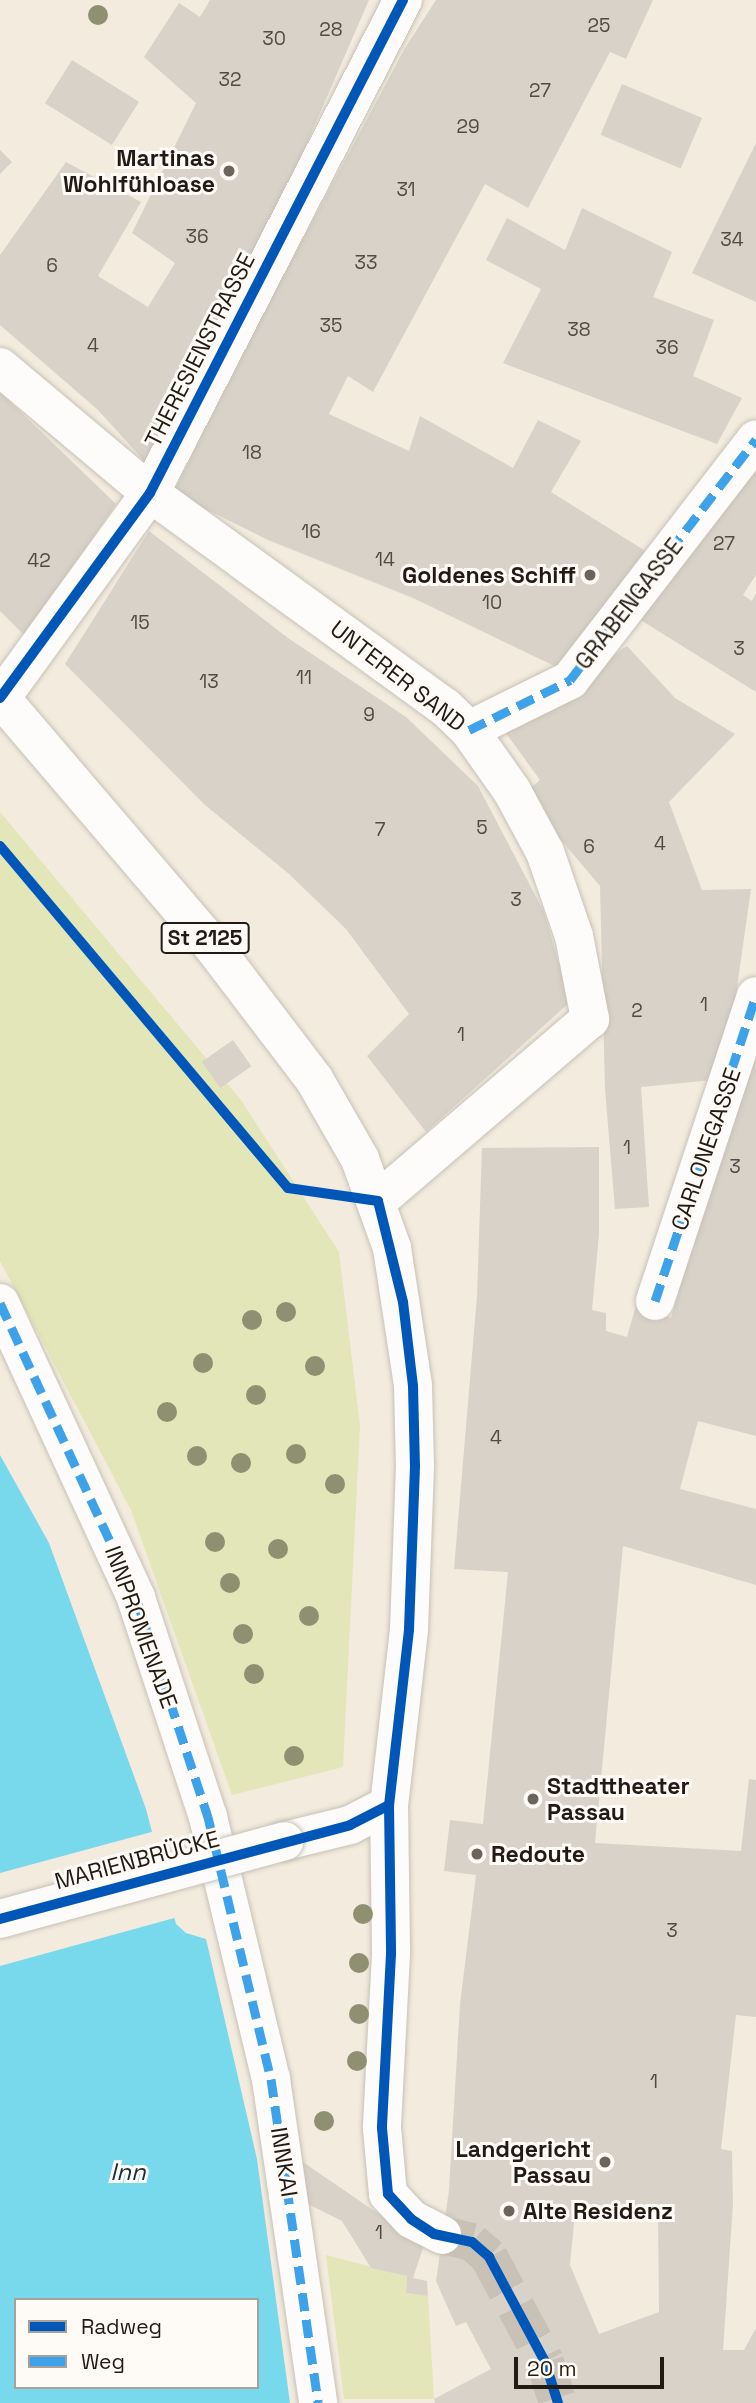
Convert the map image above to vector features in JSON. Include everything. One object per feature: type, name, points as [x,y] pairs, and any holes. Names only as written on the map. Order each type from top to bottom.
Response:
[{"type":"street","name":"THERESIENSTRASSE","points":[[0,698],[150,493],[403,0]]},
{"type":"street","name":"UNTERER SAND","points":[[0,367],[150,493],[444,707],[469,730],[512,791],[545,852],[574,936],[590,1020],[378,1201]]},
{"type":"street","name":"GRABENGASSE","points":[[469,730],[570,680],[756,439]]},
{"type":"street","name":"St 2125","points":[[0,698],[283,1036],[338,1119],[378,1201],[403,1302],[413,1386],[415,1466],[409,1630],[388,1805]]},
{"type":"street","name":"CARLONEGASSE","points":[[655,1301],[756,996]]},
{"type":"street","name":"INNPROMENADE","points":[[0,1303],[136,1598],[208,1818],[236,1922]]},
{"type":"street","name":"MARIENBRÜCKE","points":[[0,1919],[350,1825],[388,1805]]},
{"type":"street","points":[[388,1805],[391,1954],[382,2129],[388,2194],[411,2219],[442,2235]]},
{"type":"street","name":"INNKAI","points":[[236,1922],[271,2079],[318,2403]]},
{"type":"green space","points":[[0,812],[241,1100],[339,1252],[360,1426],[343,1767],[232,1795],[131,1510],[0,1261]]},
{"type":"green space","points":[[326,2255],[407,2276],[406,2293],[428,2296],[434,2399],[344,2399]]},
{"type":"water","name":"Inn","points":[[0,1455],[49,1543],[146,1809],[176,1924],[186,1933],[206,1939],[257,2159],[290,2403],[0,2403]]},
{"type":"pier","points":[[155,1831],[178,1917],[0,1966],[0,1873]]},
{"type":"building","points":[[210,0],[369,0],[264,242],[146,463],[98,410],[0,325],[0,255],[66,162],[141,202],[98,276],[148,307],[175,263],[132,233],[196,103],[144,57],[179,3],[200,17]]},
{"type":"building","points":[[436,0],[653,0],[626,59],[610,52],[528,208],[485,184],[373,392],[348,376],[329,414],[409,451],[420,416],[513,468],[538,420],[581,441],[551,492],[655,557],[569,673],[413,598],[268,540],[173,493],[259,321],[405,48]]},
{"type":"building","points":[[72,60],[139,102],[112,145],[45,103]]},
{"type":"building","points":[[622,84],[702,118],[681,169],[601,135]]},
{"type":"building","points":[[756,143],[756,302],[692,273]]},
{"type":"building","points":[[0,150],[12,162],[0,174]]},
{"type":"building","points":[[582,208],[672,252],[653,297],[714,320],[693,376],[742,398],[717,444],[503,363],[541,289],[486,260],[507,218],[565,250]]},
{"type":"building","points":[[0,392],[116,504],[25,636],[0,611]]},
{"type":"building","points":[[756,455],[756,575],[743,595],[752,601],[756,593],[756,692],[639,619]]},
{"type":"building","points":[[149,531],[288,638],[406,717],[478,786],[544,912],[570,1002],[426,1132],[367,1056],[409,1014],[346,929],[289,874],[205,805],[65,664]]},
{"type":"building","points":[[627,646],[675,698],[735,734],[669,802],[702,890],[751,889],[724,1079],[641,1087],[649,1207],[615,1209],[605,1089],[600,886],[523,795],[540,780],[503,729]]},
{"type":"building","points":[[756,1027],[756,1436],[698,1421],[680,1489],[756,1509],[756,1585],[623,1546],[595,1843],[741,1851],[749,1779],[756,1780],[756,2017],[736,2015],[721,2149],[732,2151],[733,2204],[723,2350],[744,2350],[756,2328],[756,2403],[435,2403],[434,2399],[491,2369],[466,2322],[456,2326],[436,2281],[449,2190],[460,2004],[476,1875],[444,1871],[450,1820],[483,1824],[508,1572],[454,1569],[477,1296],[482,1148],[599,1147],[599,1234],[592,1310],[606,1313],[606,1331],[627,1337],[636,1305],[671,1318]],"holes":[[[576,2203],[658,2212],[659,2312],[599,2334],[570,2265]]]},
{"type":"building","points":[[233,1040],[251,1066],[220,1088],[202,1062]]},
{"type":"building","points":[[297,2158],[424,2245],[413,2278],[427,2281],[428,2296],[406,2293],[407,2276],[371,2268],[342,2221],[298,2199]]},
{"type":"tunnel","points":[[442,2235],[472,2242],[489,2257],[545,2362],[558,2403]]},
{"type":"marked path","points":[[469,730],[570,680],[756,439]]},
{"type":"marked path","points":[[655,1301],[756,996]]},
{"type":"marked path","points":[[0,1303],[136,1598],[208,1817],[271,2079],[318,2403]]},
{"type":"cycle path","points":[[0,698],[150,493],[403,0]]},
{"type":"cycle path","points":[[0,846],[288,1188],[378,1201],[403,1302],[413,1386],[415,1466],[409,1630],[389,1805],[391,1954],[382,2128],[388,2194],[411,2219],[434,2234],[472,2242],[489,2257],[545,2362],[558,2403]]},
{"type":"cycle path","points":[[0,1919],[350,1825],[389,1805]]},
{"type":"place","name":"Martinas Wohlfühloase","points":[[229,171]]},
{"type":"place","name":"Goldenes Schiff","points":[[590,575]]},
{"type":"place","name":"Stadttheater Passau","points":[[533,1799]]},
{"type":"place","name":"Redoute","points":[[477,1854]]},
{"type":"place","name":"Landgericht Passau","points":[[605,2162]]},
{"type":"place","name":"Alte Residenz","points":[[509,2211]]}]
